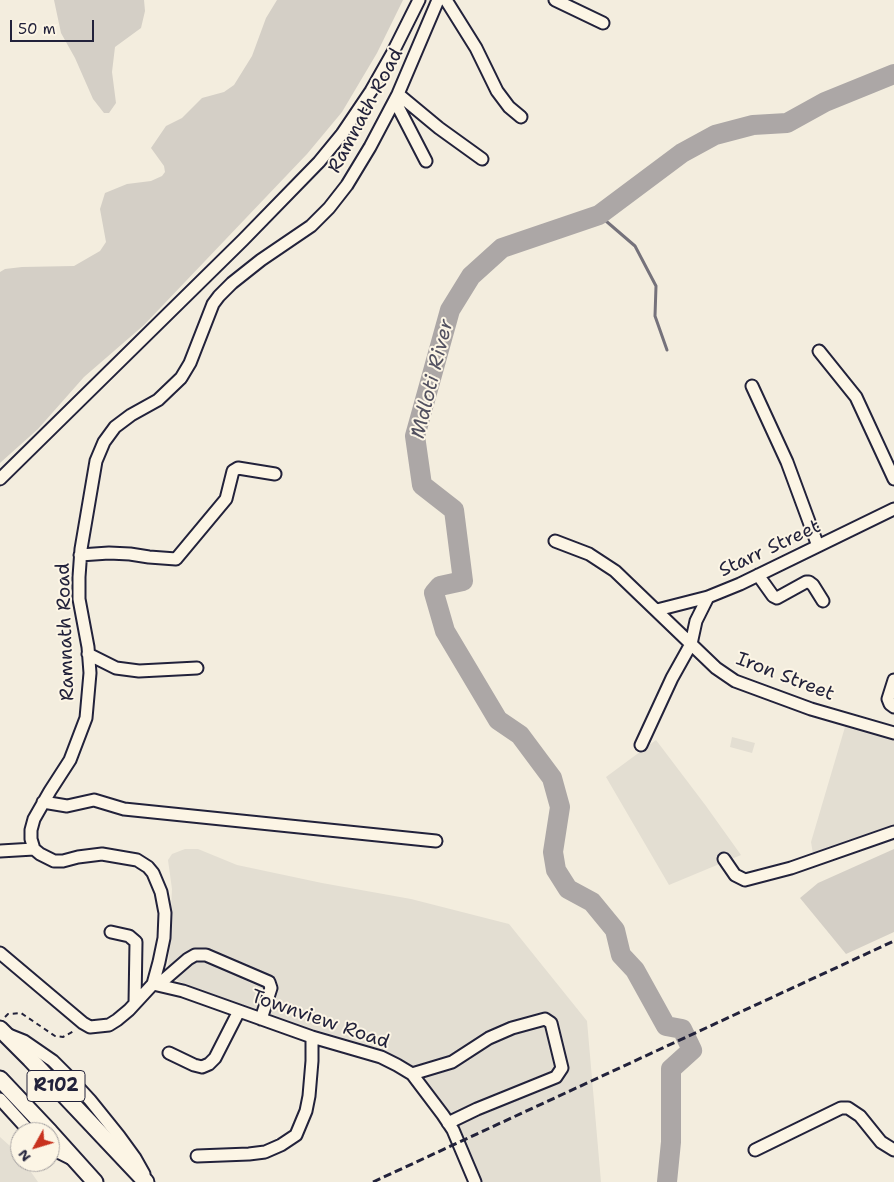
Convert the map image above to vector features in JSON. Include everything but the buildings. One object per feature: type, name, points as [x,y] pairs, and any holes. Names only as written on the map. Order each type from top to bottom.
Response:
[{"type":"main road","name":"R102","points":[[2,1027],[147,1182]]},
{"type":"main road","name":"R102","points":[[0,1079],[41,1122]]},
{"type":"main road","name":"R102","points":[[60,1143],[96,1182]]},
{"type":"street","points":[[0,479],[320,162],[342,134],[371,91],[419,0]]},
{"type":"street","name":"Ramnath Road","points":[[34,849],[30,830],[34,819],[70,760],[82,730],[88,702],[88,654],[79,599],[80,555],[99,451],[110,433],[122,422],[158,400],[181,378],[190,363],[214,304],[232,283],[261,260],[311,226],[329,208],[347,185],[397,98],[438,0]]},
{"type":"street","points":[[446,0],[476,48],[497,91],[521,117]]},
{"type":"street","points":[[556,0],[602,23]]},
{"type":"street","points":[[397,98],[482,158]]},
{"type":"street","points":[[397,98],[426,162]]},
{"type":"street","points":[[819,351],[856,397],[894,479]]},
{"type":"street","points":[[752,386],[787,462],[818,546]]},
{"type":"street","points":[[80,555],[109,553],[176,559],[188,547],[195,535],[226,499],[233,471],[238,468],[275,474]]},
{"type":"street","name":"Starr Street","points":[[656,610],[708,597],[894,509]]},
{"type":"street","name":"Iron Street","points":[[555,541],[589,554],[615,571],[716,668],[735,681],[811,709],[894,733]]},
{"type":"street","points":[[758,575],[773,596],[777,598],[809,582],[823,601]]},
{"type":"street","points":[[641,745],[672,678],[692,644],[696,622],[708,597]]},
{"type":"street","points":[[88,654],[116,668],[139,671],[197,668]]},
{"type":"street","points":[[894,680],[888,699],[894,707]]},
{"type":"street","points":[[43,802],[66,806],[94,800],[124,809],[436,842]]},
{"type":"street","points":[[724,859],[735,875],[745,880],[790,868],[894,832]]},
{"type":"street","points":[[0,851],[34,849],[54,861],[102,854],[137,860],[148,867],[153,873],[161,892],[165,913],[156,984]]},
{"type":"street","points":[[111,932],[129,936],[136,942],[135,1003]]},
{"type":"street","points":[[0,952],[84,1024],[90,1027],[109,1025],[122,1017],[156,984],[195,955],[206,955],[269,982],[272,988],[261,1019]]},
{"type":"street","name":"Townview Road","points":[[156,984],[183,991],[312,1037],[381,1057],[412,1074],[448,1123],[468,1164],[474,1182]]},
{"type":"street","points":[[169,1053],[194,1065],[202,1067],[209,1064],[215,1058],[239,1011]]},
{"type":"street","points":[[412,1074],[452,1062],[489,1038],[512,1028],[545,1019],[551,1023],[562,1068],[556,1077],[477,1109],[448,1123]]},
{"type":"street","points":[[197,1156],[265,1152],[281,1145],[296,1135],[306,1111],[312,1069],[312,1037]]},
{"type":"street","points":[[0,1099],[21,1122]]},
{"type":"street","points":[[755,1150],[841,1108],[848,1108],[860,1116],[881,1142],[894,1150]]},
{"type":"street","points":[[60,1153],[78,1163]]},
{"type":"path","points":[[2,1027],[8,1014],[21,1013],[46,1032],[55,1036],[63,1037],[84,1024]]},
{"type":"shaded area","points":[[54,0],[144,0],[145,11],[141,28],[115,47],[112,72],[116,103],[109,113],[104,113],[93,99],[75,58],[61,33]]},
{"type":"shaded area","points":[[277,0],[403,0],[377,53],[342,112],[307,154],[144,325],[84,377],[38,429],[0,463],[0,272],[5,269],[22,267],[74,266],[100,251],[106,242],[100,209],[105,193],[127,184],[151,181],[162,176],[165,172],[164,166],[151,148],[166,126],[182,118],[202,98],[224,92],[234,85],[252,56],[266,18]]},
{"type":"shaded area","points":[[845,727],[894,741],[894,829],[814,860],[811,842]]},
{"type":"shaded area","points":[[732,737],[755,743],[752,753],[730,747]]},
{"type":"shaded area","points":[[656,740],[741,855],[669,885],[606,777]]},
{"type":"shaded area","points":[[185,849],[198,849],[237,865],[411,899],[509,924],[587,1021],[601,1182],[482,1182],[458,1126],[422,1077],[405,1062],[382,1050],[253,1011],[178,981],[168,973],[172,889],[168,860],[172,854]]},
{"type":"shaded area","points":[[894,849],[894,932],[846,954],[800,898],[818,883]]},
{"type":"shaded area","points":[[0,1137],[10,1146],[10,1172],[31,1172],[38,1182],[0,1182]]},
{"type":"waterway","name":"Mdloti River","points":[[667,1182],[671,1142],[671,1069],[692,1050],[682,1029],[666,1026],[635,970],[621,955],[615,930],[592,902],[568,889],[556,870],[553,852],[560,807],[552,778],[520,735],[498,720],[445,631],[434,593],[440,586],[463,581],[454,510],[422,485],[415,436],[450,310],[471,276],[502,248],[599,215],[682,153],[715,135],[753,125],[787,123],[825,102],[894,74]]},
{"type":"waterway","points":[[599,215],[635,246],[656,286],[655,316],[667,350]]},
{"type":"railway","points":[[373,1182],[894,941]]}]
